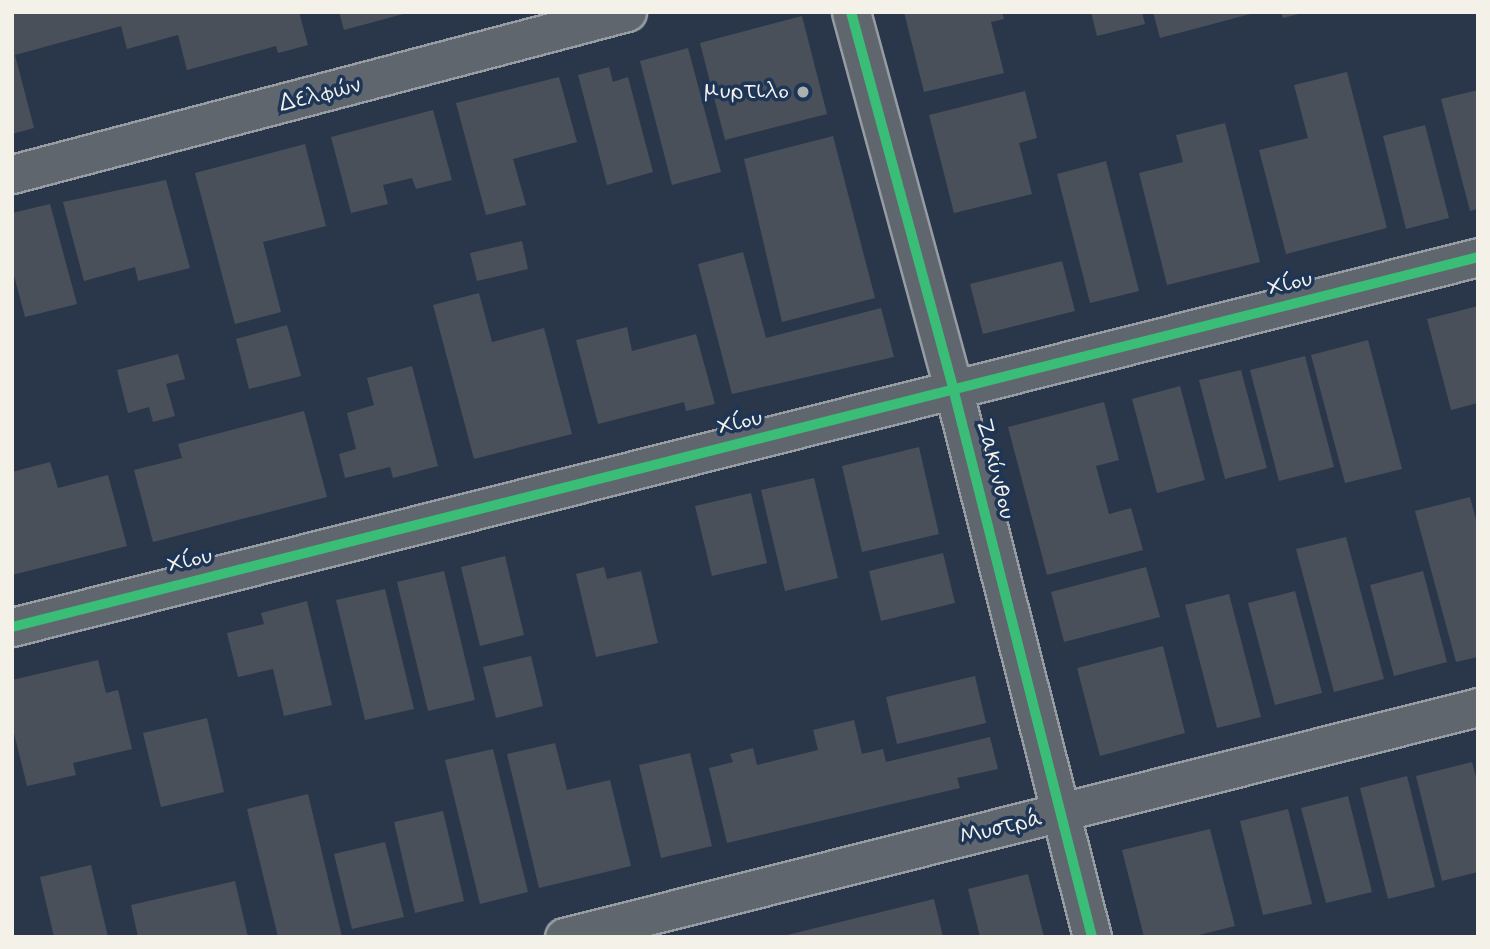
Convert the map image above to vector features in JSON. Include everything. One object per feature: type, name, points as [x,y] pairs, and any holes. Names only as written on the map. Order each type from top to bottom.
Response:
[{"type":"street","name":"Δελφών","points":[[12,174],[627,12]]},
{"type":"street","name":"Ζακύνθου","points":[[851,12],[954,392],[1092,937]]},
{"type":"street","name":"Χίου","points":[[12,627],[954,392],[1478,257]]},
{"type":"street","name":"Μυστρά","points":[[564,937],[1478,707]]},
{"type":"building","points":[[12,12],[299,12],[308,45],[278,53],[276,46],[187,70],[178,35],[127,49],[121,26],[15,55],[34,128],[12,134]]},
{"type":"building","points":[[339,12],[407,12],[407,13],[344,30]]},
{"type":"building","points":[[904,12],[1002,12],[1004,19],[991,22],[1004,73],[924,92]]},
{"type":"building","points":[[1091,12],[1142,12],[1145,24],[1097,36]]},
{"type":"building","points":[[1153,12],[1254,12],[1254,13],[1160,38]]},
{"type":"building","points":[[1281,12],[1303,12],[1303,13],[1283,18]]},
{"type":"building","points":[[802,16],[827,114],[725,140],[700,43]]},
{"type":"building","points":[[688,48],[721,172],[672,185],[640,61]]},
{"type":"building","points":[[609,67],[613,82],[628,77],[653,172],[607,185],[578,75]]},
{"type":"building","points":[[1347,72],[1387,228],[1286,254],[1259,150],[1308,138],[1294,85]]},
{"type":"building","points":[[559,77],[577,142],[513,159],[526,205],[486,215],[456,103]]},
{"type":"building","points":[[1478,90],[1478,209],[1470,211],[1441,99]]},
{"type":"building","points":[[1025,91],[1037,138],[1019,143],[1032,194],[954,213],[929,115]]},
{"type":"building","points":[[433,110],[452,180],[416,189],[412,178],[383,185],[388,204],[351,213],[331,137]]},
{"type":"building","points":[[1225,123],[1260,262],[1167,285],[1139,173],[1183,162],[1176,135]]},
{"type":"building","points":[[1425,125],[1449,218],[1406,229],[1383,136]]},
{"type":"building","points":[[833,136],[875,298],[782,322],[744,159]]},
{"type":"building","points":[[305,144],[326,226],[263,242],[281,312],[235,324],[195,173]]},
{"type":"building","points":[[1106,161],[1139,291],[1090,303],[1057,174]]},
{"type":"building","points":[[166,180],[190,268],[138,281],[135,267],[84,281],[63,202]]},
{"type":"building","points":[[50,204],[77,304],[25,317],[12,268],[12,213]]},
{"type":"building","points":[[522,241],[528,269],[477,281],[470,253]]},
{"type":"building","points":[[743,252],[766,338],[881,308],[894,357],[732,394],[698,264]]},
{"type":"building","points":[[1062,261],[1075,311],[983,334],[970,284]]},
{"type":"building","points":[[479,293],[492,342],[544,328],[572,434],[474,459],[433,305]]},
{"type":"building","points":[[1478,306],[1478,403],[1451,410],[1427,319]]},
{"type":"building","points":[[287,325],[301,376],[249,389],[236,339]]},
{"type":"building","points":[[627,327],[632,351],[696,334],[715,404],[686,411],[684,402],[598,424],[576,340]]},
{"type":"building","points":[[1368,340],[1402,469],[1345,483],[1311,355]]},
{"type":"building","points":[[178,354],[185,379],[166,384],[175,416],[153,422],[149,407],[128,413],[117,370]]},
{"type":"building","points":[[1305,356],[1334,467],[1279,481],[1250,370]]},
{"type":"building","points":[[412,366],[438,466],[393,478],[390,467],[345,478],[339,454],[356,449],[347,413],[374,405],[367,378]]},
{"type":"building","points":[[1241,370],[1267,468],[1225,479],[1199,380]]},
{"type":"building","points":[[1180,386],[1205,480],[1157,493],[1132,399]]},
{"type":"building","points":[[1104,402],[1119,460],[1096,466],[1109,514],[1131,508],[1143,550],[1047,575],[1008,427]]},
{"type":"building","points":[[304,411],[327,497],[153,542],[134,470],[182,458],[178,444]]},
{"type":"building","points":[[919,447],[939,534],[862,552],[842,466]]},
{"type":"building","points":[[50,462],[58,488],[108,475],[127,546],[12,575],[12,472]]},
{"type":"building","points":[[814,478],[838,578],[785,591],[761,490]]},
{"type":"building","points":[[751,493],[767,563],[712,576],[695,506]]},
{"type":"building","points":[[1470,497],[1478,527],[1478,657],[1456,662],[1415,511]]},
{"type":"building","points":[[1346,537],[1384,679],[1334,692],[1296,549]]},
{"type":"building","points":[[943,553],[955,603],[881,621],[869,571]]},
{"type":"building","points":[[505,556],[524,635],[480,646],[461,567]]},
{"type":"building","points":[[604,567],[607,579],[641,571],[658,643],[596,657],[576,574]]},
{"type":"building","points":[[1146,567],[1160,617],[1064,642],[1051,592]]},
{"type":"building","points":[[444,571],[475,700],[428,711],[397,582]]},
{"type":"building","points":[[1423,571],[1447,662],[1394,676],[1370,585]]},
{"type":"building","points":[[385,589],[414,709],[365,720],[336,600]]},
{"type":"building","points":[[1295,591],[1322,693],[1275,705],[1248,603]]},
{"type":"building","points":[[1229,594],[1261,717],[1217,728],[1185,605]]},
{"type":"building","points":[[307,601],[332,705],[284,716],[273,669],[238,677],[227,633],[264,624],[261,613]]},
{"type":"building","points":[[1163,646],[1185,733],[1100,756],[1077,668]]},
{"type":"building","points":[[531,656],[543,706],[496,718],[483,667]]},
{"type":"building","points":[[98,660],[106,693],[118,690],[132,749],[73,763],[76,775],[27,786],[12,725],[12,680]]},
{"type":"building","points":[[975,676],[986,723],[897,744],[886,697]]},
{"type":"building","points":[[207,718],[224,792],[161,807],[143,733]]},
{"type":"building","points":[[854,720],[862,754],[883,749],[886,762],[990,737],[998,769],[957,778],[960,788],[727,843],[709,768],[733,762],[730,754],[753,748],[757,765],[818,750],[813,730]]},
{"type":"building","points":[[555,743],[567,790],[610,780],[631,866],[539,888],[507,754]]},
{"type":"building","points":[[493,749],[528,892],[480,904],[445,760]]},
{"type":"building","points":[[690,753],[712,846],[661,858],[639,765]]},
{"type":"building","points":[[1472,762],[1478,784],[1478,872],[1442,881],[1416,776]]},
{"type":"building","points":[[1407,776],[1435,887],[1388,899],[1360,788]]},
{"type":"building","points":[[308,794],[342,937],[278,937],[247,809]]},
{"type":"building","points":[[1348,796],[1372,892],[1326,903],[1301,808]]},
{"type":"building","points":[[1288,809],[1312,904],[1263,915],[1240,821]]},
{"type":"building","points":[[443,811],[464,901],[415,913],[394,822]]},
{"type":"building","points":[[1210,829],[1235,926],[1191,937],[1144,937],[1122,850]]},
{"type":"building","points":[[385,842],[404,917],[352,929],[334,854]]},
{"type":"building","points":[[91,865],[108,937],[54,937],[40,877]]},
{"type":"building","points":[[1028,874],[1044,937],[980,937],[968,889]]},
{"type":"building","points":[[235,881],[248,937],[138,937],[131,905]]},
{"type":"building","points":[[934,899],[943,937],[783,937],[783,936]]},
{"type":"cycle path","points":[[851,12],[954,392],[1092,937]]},
{"type":"cycle path","points":[[12,627],[1478,257]]},
{"type":"place","name":"μυρτιλο","points":[[803,92]]}]
